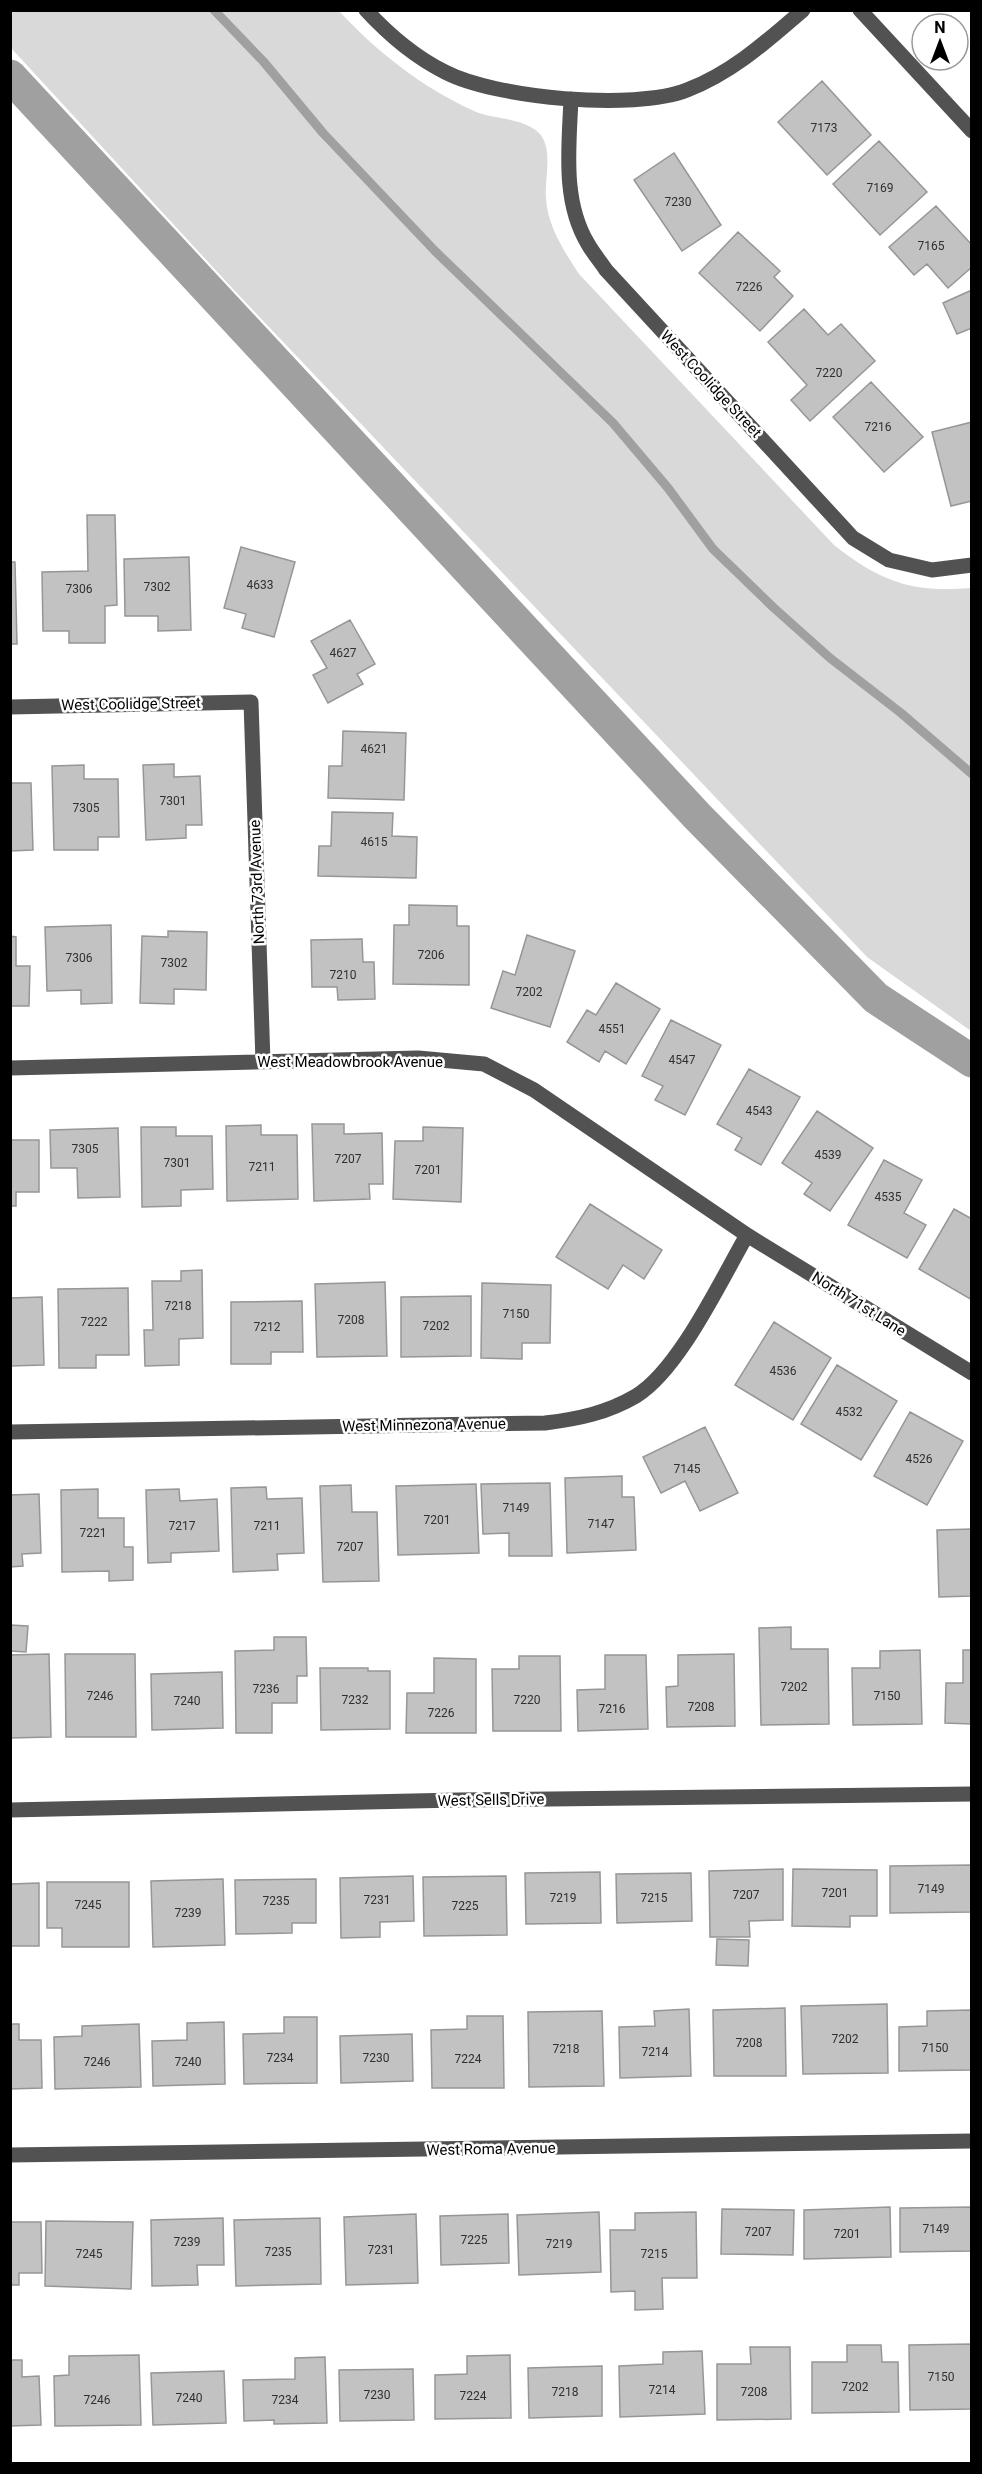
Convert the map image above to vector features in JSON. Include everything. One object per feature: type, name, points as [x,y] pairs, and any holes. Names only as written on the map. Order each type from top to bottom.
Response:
[{"type":"street","points":[[366,10],[412,53],[446,73],[497,90],[571,99],[653,98],[685,91],[720,76],[752,54],[803,10]]},
{"type":"street","points":[[860,10],[972,131]]},
{"type":"street","name":"West Coolidge Street","points":[[571,99],[568,151],[574,211],[587,243],[606,270],[853,538],[889,560],[932,570],[972,565]]},
{"type":"street","name":"West Coolidge Street","points":[[10,707],[251,702]]},
{"type":"street","name":"North 73rd Avenue","points":[[251,702],[263,1062]]},
{"type":"street","name":"West Meadowbrook Avenue","points":[[10,1068],[418,1058],[484,1064],[534,1090],[747,1235]]},
{"type":"street","name":"North 71st Lane","points":[[747,1235],[972,1373]]},
{"type":"street","name":"West Minnezona Avenue","points":[[10,1432],[545,1423],[587,1417],[637,1395],[674,1361],[747,1235]]},
{"type":"street","name":"West Sells Drive","points":[[10,1810],[458,1800],[972,1794]]},
{"type":"street","name":"West Roma Avenue","points":[[10,2155],[972,2141]]},
{"type":"shaded area","points":[[11,10],[339,11],[385,55],[436,91],[474,111],[517,121],[539,133],[544,140],[547,156],[547,209],[562,248],[579,274],[834,545],[867,568],[898,582],[931,589],[971,588],[971,1031],[867,957],[233,289],[11,48]]},
{"type":"building","points":[[822,81],[871,135],[827,175],[778,122]]},
{"type":"building","points":[[879,141],[927,192],[880,235],[833,184]]},
{"type":"building","points":[[674,153],[721,225],[682,251],[634,180]]},
{"type":"building","points":[[936,206],[972,245],[972,267],[948,288],[927,264],[914,275],[889,247]]},
{"type":"building","points":[[738,232],[780,271],[774,277],[793,296],[760,331],[699,273]]},
{"type":"building","points":[[972,290],[972,328],[957,334],[943,303]]},
{"type":"building","points":[[804,309],[828,335],[841,324],[875,361],[810,421],[791,400],[807,385],[768,342]]},
{"type":"building","points":[[871,382],[923,437],[884,472],[833,417]]},
{"type":"building","points":[[972,422],[972,501],[951,506],[932,432]]},
{"type":"building","points":[[87,515],[115,515],[117,605],[105,606],[105,643],[69,643],[69,631],[43,631],[42,572],[88,571]]},
{"type":"building","points":[[241,547],[295,562],[274,637],[242,628],[246,614],[224,608]]},
{"type":"building","points":[[189,557],[191,630],[158,631],[158,616],[125,616],[124,559]]},
{"type":"building","points":[[10,562],[15,562],[17,644],[10,644]]},
{"type":"building","points":[[350,620],[375,664],[357,674],[363,684],[328,703],[313,675],[327,668],[311,641]]},
{"type":"building","points":[[343,731],[406,733],[404,800],[328,798],[329,766],[342,766]]},
{"type":"building","points":[[174,764],[174,777],[200,776],[202,825],[186,825],[186,838],[146,840],[143,765]]},
{"type":"building","points":[[84,765],[84,779],[118,779],[119,837],[98,837],[98,850],[54,850],[52,766]]},
{"type":"building","points":[[10,783],[31,783],[33,850],[10,851]]},
{"type":"building","points":[[332,812],[393,813],[392,836],[417,837],[416,878],[318,876],[319,846],[331,846]]},
{"type":"building","points":[[409,905],[457,906],[457,926],[469,926],[469,985],[393,984],[394,925],[409,925]]},
{"type":"building","points":[[111,925],[112,1003],[81,1004],[81,990],[47,991],[45,927]]},
{"type":"building","points":[[168,931],[207,932],[206,990],[174,989],[174,1004],[140,1003],[142,936],[168,937]]},
{"type":"building","points":[[527,935],[575,951],[550,1027],[491,1008],[503,971],[515,975]]},
{"type":"building","points":[[10,936],[16,937],[16,966],[30,966],[29,1006],[10,1006]]},
{"type":"building","points":[[362,939],[363,962],[374,962],[375,999],[338,1000],[337,987],[312,987],[311,940]]},
{"type":"building","points":[[616,983],[660,1009],[626,1064],[605,1051],[599,1062],[567,1042],[587,1010],[596,1015]]},
{"type":"building","points":[[671,1020],[721,1045],[685,1115],[655,1100],[663,1086],[642,1076]]},
{"type":"building","points":[[749,1069],[800,1097],[761,1165],[735,1150],[742,1138],[717,1124]]},
{"type":"building","points":[[817,1111],[873,1148],[830,1211],[804,1194],[812,1183],[782,1163]]},
{"type":"building","points":[[312,1124],[344,1124],[344,1134],[382,1133],[383,1184],[369,1184],[370,1199],[314,1201]]},
{"type":"building","points":[[261,1125],[261,1135],[297,1135],[298,1199],[227,1201],[226,1126]]},
{"type":"building","points":[[141,1127],[176,1127],[176,1136],[212,1136],[213,1189],[181,1190],[181,1206],[142,1207]]},
{"type":"building","points":[[423,1127],[463,1128],[461,1202],[393,1199],[395,1141],[423,1141]]},
{"type":"building","points":[[118,1128],[120,1197],[78,1198],[77,1168],[51,1168],[50,1130]]},
{"type":"building","points":[[10,1140],[39,1140],[39,1192],[16,1192],[16,1206],[10,1206]]},
{"type":"building","points":[[884,1160],[922,1180],[904,1213],[926,1225],[907,1258],[848,1225]]},
{"type":"building","points":[[590,1204],[662,1250],[644,1279],[623,1265],[608,1289],[556,1257]]},
{"type":"building","points":[[954,1209],[972,1219],[972,1300],[919,1269]]},
{"type":"building","points":[[202,1270],[203,1338],[179,1339],[179,1365],[145,1366],[144,1330],[153,1330],[152,1281],[181,1281],[181,1271]]},
{"type":"building","points":[[385,1282],[387,1356],[317,1357],[315,1284]]},
{"type":"building","points":[[482,1283],[551,1285],[550,1343],[522,1343],[522,1359],[481,1358]]},
{"type":"building","points":[[128,1288],[129,1355],[96,1355],[96,1368],[59,1368],[58,1289]]},
{"type":"building","points":[[471,1296],[471,1356],[401,1357],[401,1297]]},
{"type":"building","points":[[42,1297],[44,1365],[10,1366],[10,1298]]},
{"type":"building","points":[[302,1301],[303,1352],[271,1352],[271,1364],[231,1364],[231,1302]]},
{"type":"building","points":[[774,1322],[831,1358],[793,1420],[735,1385]]},
{"type":"building","points":[[837,1365],[897,1401],[861,1460],[801,1424]]},
{"type":"building","points":[[910,1412],[963,1441],[927,1505],[874,1476]]},
{"type":"building","points":[[705,1427],[738,1493],[700,1511],[685,1481],[661,1493],[643,1457]]},
{"type":"building","points":[[622,1476],[622,1497],[634,1497],[636,1550],[567,1553],[565,1478]]},
{"type":"building","points":[[550,1483],[552,1556],[509,1556],[509,1533],[483,1534],[481,1484]]},
{"type":"building","points":[[476,1484],[479,1553],[398,1555],[396,1486]]},
{"type":"building","points":[[351,1485],[352,1512],[377,1512],[379,1581],[323,1582],[320,1486]]},
{"type":"building","points":[[266,1487],[267,1499],[302,1498],[304,1553],[277,1554],[278,1570],[233,1572],[231,1488]]},
{"type":"building","points":[[98,1489],[98,1518],[124,1518],[124,1547],[133,1547],[133,1580],[109,1581],[109,1571],[62,1572],[61,1490]]},
{"type":"building","points":[[179,1489],[180,1501],[217,1499],[219,1551],[171,1553],[171,1562],[148,1563],[146,1490]]},
{"type":"building","points":[[39,1494],[41,1553],[22,1554],[23,1566],[10,1567],[10,1495]]},
{"type":"building","points":[[972,1529],[972,1596],[939,1597],[937,1530]]},
{"type":"building","points":[[10,1625],[28,1626],[26,1652],[10,1651]]},
{"type":"building","points":[[791,1627],[791,1649],[828,1649],[829,1724],[761,1725],[759,1628]]},
{"type":"building","points":[[274,1637],[306,1637],[307,1676],[297,1676],[297,1703],[272,1703],[272,1733],[236,1733],[235,1651],[274,1650]]},
{"type":"building","points":[[920,1650],[922,1724],[853,1725],[852,1668],[880,1668],[880,1651]]},
{"type":"building","points":[[963,1650],[972,1650],[972,1724],[945,1723],[946,1683],[963,1683]]},
{"type":"building","points":[[49,1654],[51,1737],[10,1738],[10,1655]]},
{"type":"building","points":[[65,1654],[135,1654],[136,1737],[66,1737]]},
{"type":"building","points":[[734,1654],[735,1726],[667,1727],[666,1687],[678,1686],[678,1655]]},
{"type":"building","points":[[605,1655],[646,1655],[648,1729],[578,1731],[577,1690],[605,1689]]},
{"type":"building","points":[[519,1656],[560,1656],[561,1731],[493,1731],[492,1669],[519,1669]]},
{"type":"building","points":[[434,1658],[476,1659],[476,1733],[406,1733],[407,1693],[434,1693]]},
{"type":"building","points":[[320,1668],[368,1668],[368,1671],[390,1671],[390,1729],[321,1730]]},
{"type":"building","points":[[222,1672],[223,1728],[152,1730],[151,1674]]},
{"type":"building","points":[[972,1865],[972,1912],[890,1913],[890,1866]]},
{"type":"building","points":[[783,1869],[783,1920],[749,1921],[750,1937],[710,1937],[709,1871]]},
{"type":"building","points":[[793,1869],[877,1870],[877,1916],[850,1916],[850,1927],[792,1926]]},
{"type":"building","points":[[600,1872],[601,1923],[526,1924],[525,1873]]},
{"type":"building","points":[[691,1873],[692,1921],[617,1923],[616,1874]]},
{"type":"building","points":[[413,1876],[414,1921],[380,1922],[380,1937],[341,1938],[340,1878]]},
{"type":"building","points":[[506,1876],[507,1935],[424,1936],[423,1877]]},
{"type":"building","points":[[223,1879],[225,1945],[153,1947],[151,1881]]},
{"type":"building","points":[[316,1879],[316,1923],[292,1923],[292,1933],[236,1934],[235,1880]]},
{"type":"building","points":[[47,1882],[129,1882],[129,1947],[62,1947],[62,1928],[47,1928]]},
{"type":"building","points":[[39,1883],[39,1946],[10,1946],[10,1884]]},
{"type":"building","points":[[717,1939],[749,1940],[748,1966],[716,1965]]},
{"type":"building","points":[[887,2004],[888,2073],[803,2074],[801,2006]]},
{"type":"building","points":[[785,2008],[786,2076],[714,2076],[713,2010]]},
{"type":"building","points":[[689,2009],[691,2076],[620,2078],[619,2027],[655,2026],[654,2011]]},
{"type":"building","points":[[971,2010],[971,2070],[899,2071],[899,2027],[927,2026],[927,2011]]},
{"type":"building","points":[[602,2011],[604,2086],[529,2087],[528,2012]]},
{"type":"building","points":[[467,2016],[503,2016],[504,2088],[432,2088],[431,2030],[467,2029]]},
{"type":"building","points":[[284,2017],[317,2017],[317,2083],[244,2084],[243,2034],[284,2033]]},
{"type":"building","points":[[224,2022],[225,2084],[153,2086],[152,2041],[187,2040],[187,2023]]},
{"type":"building","points":[[10,2024],[19,2024],[19,2040],[41,2040],[42,2088],[10,2089]]},
{"type":"building","points":[[139,2024],[141,2087],[55,2089],[54,2037],[82,2036],[82,2026]]},
{"type":"building","points":[[412,2034],[413,2081],[341,2083],[340,2036]]},
{"type":"building","points":[[890,2207],[891,2257],[804,2259],[804,2210]]},
{"type":"building","points":[[972,2207],[972,2251],[900,2252],[900,2208]]},
{"type":"building","points":[[722,2209],[794,2210],[793,2255],[721,2254]]},
{"type":"building","points":[[599,2212],[601,2272],[519,2275],[517,2215]]},
{"type":"building","points":[[696,2212],[697,2278],[662,2278],[663,2309],[635,2310],[635,2291],[611,2292],[610,2230],[635,2230],[635,2213]]},
{"type":"building","points":[[416,2214],[418,2283],[346,2285],[344,2217]]},
{"type":"building","points":[[508,2214],[509,2263],[441,2265],[440,2216]]},
{"type":"building","points":[[223,2218],[224,2265],[197,2265],[198,2285],[152,2286],[151,2220]]},
{"type":"building","points":[[320,2218],[321,2284],[236,2286],[234,2220]]},
{"type":"building","points":[[46,2221],[133,2222],[131,2289],[45,2286]]},
{"type":"building","points":[[10,2222],[41,2222],[42,2273],[19,2273],[19,2285],[10,2285]]},
{"type":"building","points":[[972,2344],[972,2409],[910,2410],[909,2345]]},
{"type":"building","points":[[847,2345],[881,2345],[882,2362],[898,2362],[899,2412],[812,2413],[812,2362],[847,2362]]},
{"type":"building","points":[[750,2347],[790,2347],[791,2419],[717,2420],[717,2364],[751,2364]]},
{"type":"building","points":[[702,2351],[705,2414],[620,2417],[619,2366],[663,2364],[663,2352]]},
{"type":"building","points":[[139,2355],[141,2425],[55,2426],[54,2376],[69,2375],[69,2356]]},
{"type":"building","points":[[510,2355],[511,2418],[435,2419],[435,2375],[467,2374],[467,2356]]},
{"type":"building","points":[[325,2357],[327,2423],[274,2424],[274,2420],[244,2421],[243,2380],[295,2379],[295,2358]]},
{"type":"building","points":[[10,2360],[22,2360],[22,2377],[39,2376],[41,2425],[10,2426]]},
{"type":"building","points":[[602,2366],[602,2416],[529,2418],[528,2368]]},
{"type":"building","points":[[413,2369],[414,2420],[340,2421],[339,2370]]},
{"type":"building","points":[[224,2371],[226,2423],[153,2425],[151,2373]]},
{"type":"waterway","points":[[214,10],[263,61],[323,133],[435,251],[613,423],[668,488],[713,549],[830,658],[901,713],[972,774]]},
{"type":"waterway","points":[[10,76],[697,816],[876,998],[972,1061]]}]
